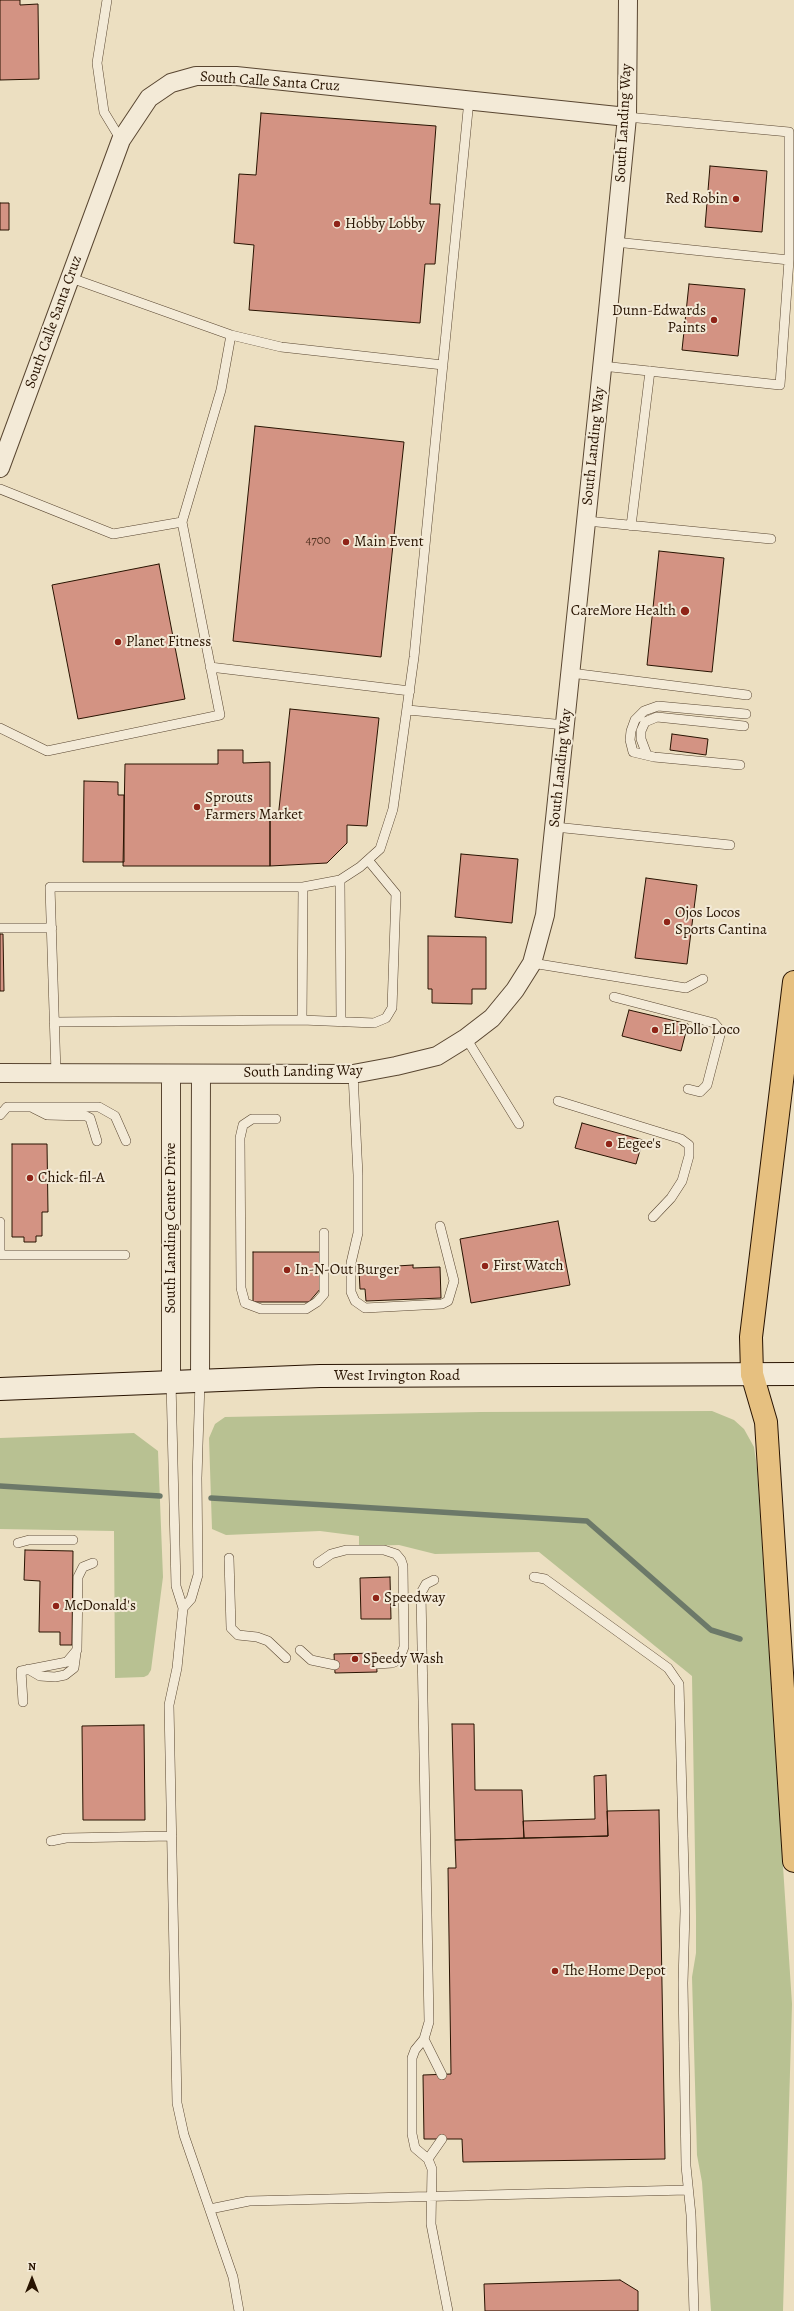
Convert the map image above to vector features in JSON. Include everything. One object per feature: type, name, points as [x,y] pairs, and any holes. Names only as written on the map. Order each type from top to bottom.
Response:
[{"type":"main road","points":[[794,982],[751,1337],[752,1374],[766,1422],[794,1861]]},
{"type":"main road","name":"West Irvington Road","points":[[0,1389],[320,1376],[794,1374]]},
{"type":"street","name":"South Landing Way","points":[[0,1073],[353,1074],[436,1056],[466,1038],[492,1018],[515,990],[532,963],[545,915],[556,827],[628,117],[628,0]]},
{"type":"street","name":"South Calle Santa Cruz","points":[[0,468],[71,278],[88,227],[122,140],[149,98],[171,83],[196,76],[236,76],[628,117]]},
{"type":"street","name":"South Landing Center Drive","points":[[171,1074],[171,1382]]},
{"type":"street","name":"South Landing Center Drive","points":[[200,1381],[201,1074]]},
{"type":"lane","points":[[107,0],[97,63],[104,112],[122,140]]},
{"type":"lane","points":[[56,1073],[50,887],[303,887],[340,880],[368,860],[380,848],[393,809],[408,710],[469,100]]},
{"type":"lane","points":[[602,366],[780,386],[789,260],[789,132],[628,117]]},
{"type":"lane","points":[[615,242],[789,260]]},
{"type":"lane","points":[[71,278],[231,335],[280,347],[443,365]]},
{"type":"lane","points":[[0,728],[47,751],[220,715],[182,522],[221,390],[231,335]]},
{"type":"lane","points":[[632,526],[650,371]]},
{"type":"lane","points":[[0,489],[113,534],[182,522]]},
{"type":"lane","points":[[587,521],[771,539]]},
{"type":"lane","points":[[210,667],[410,691]]},
{"type":"lane","points":[[571,673],[747,695]]},
{"type":"lane","points":[[740,765],[646,755],[634,752],[630,740],[631,730],[635,720],[644,711],[658,706],[746,714]]},
{"type":"lane","points":[[408,710],[566,725]]},
{"type":"lane","points":[[646,755],[641,739],[641,731],[645,722],[657,717],[744,726]]},
{"type":"lane","points":[[556,827],[730,845]]},
{"type":"lane","points":[[54,1022],[302,1020],[374,1023],[386,1018],[392,1008],[396,894],[368,860]]},
{"type":"lane","points":[[340,880],[341,1022]]},
{"type":"lane","points":[[302,1020],[303,887]]},
{"type":"lane","points":[[0,928],[52,928]]},
{"type":"lane","points":[[532,963],[686,988],[703,979]]},
{"type":"lane","points":[[614,997],[714,1022],[721,1031],[707,1085],[700,1092],[688,1090]]},
{"type":"lane","points":[[466,1038],[519,1124]]},
{"type":"lane","points":[[353,1074],[358,1233],[350,1263],[351,1292],[354,1301],[365,1308],[442,1304],[448,1301],[451,1296],[454,1282],[440,1226]]},
{"type":"lane","points":[[558,1101],[681,1139],[689,1145],[689,1156],[682,1181],[671,1198],[653,1217]]},
{"type":"lane","points":[[0,1115],[7,1107],[99,1108],[115,1116],[126,1141]]},
{"type":"lane","points":[[30,1107],[47,1115],[86,1116],[90,1118],[97,1141]]},
{"type":"lane","points":[[276,1119],[252,1119],[243,1125],[240,1138],[241,1288],[245,1303],[261,1309],[306,1309],[317,1302],[324,1294],[324,1233]]},
{"type":"lane","points":[[0,1222],[0,1255],[126,1255]]},
{"type":"lane","points":[[183,1608],[191,1599],[198,1575],[197,1478],[200,1381]]},
{"type":"lane","points":[[171,1382],[176,1586],[183,1608],[177,1668],[169,1705],[177,2103],[184,2135],[233,2276],[239,2311]]},
{"type":"lane","points":[[18,1543],[29,1540],[73,1540]]},
{"type":"lane","points":[[318,1563],[331,1554],[346,1550],[384,1550],[396,1554],[401,1560],[403,1566],[404,1647],[399,1660],[392,1663],[377,1664]]},
{"type":"lane","points":[[229,1558],[231,1628],[238,1635],[257,1637],[268,1641],[286,1658]]},
{"type":"lane","points":[[23,1702],[24,1670],[67,1662],[77,1650],[78,1577],[83,1567],[93,1563]]},
{"type":"lane","points":[[534,1577],[545,1579],[668,1668],[679,1684],[685,1911],[683,1983],[687,2190],[691,2215],[694,2311]]},
{"type":"lane","points":[[434,1580],[426,1584],[421,1593],[428,2022],[424,2038],[415,2050],[412,2058],[412,2134],[415,2148],[428,2159],[432,2169],[431,2224],[448,2311]]},
{"type":"lane","points":[[300,1650],[311,1660],[319,1664],[335,1665]]},
{"type":"lane","points":[[51,1841],[66,1838],[172,1836]]},
{"type":"lane","points":[[424,2038],[442,2075]]},
{"type":"lane","points":[[428,2159],[442,2139]]},
{"type":"lane","points":[[210,2209],[249,2201],[687,2190]]},
{"type":"green space","points":[[712,1411],[734,1420],[744,1429],[754,1447],[757,1468],[792,2004],[783,2311],[711,2311],[702,2182],[697,2155],[692,1977],[696,1953],[696,1916],[692,1676],[539,1552],[435,1554],[399,1545],[359,1546],[359,1536],[320,1531],[226,1535],[212,1529],[209,1438],[215,1424],[225,1417],[481,1412]]},
{"type":"green space","points":[[134,1433],[158,1451],[163,1577],[151,1670],[148,1675],[144,1677],[115,1678],[114,1531],[0,1529],[0,1438]]},
{"type":"building","points":[[0,0],[20,0],[20,5],[38,4],[39,79],[0,80]]},
{"type":"building","name":"Hobby Lobby","points":[[261,113],[436,126],[430,204],[440,204],[435,264],[425,264],[420,323],[249,310],[254,245],[234,243],[239,174],[256,175]]},
{"type":"building","name":"Red Robin","points":[[710,166],[767,171],[762,232],[705,227]]},
{"type":"building","points":[[0,203],[9,203],[9,230],[0,230]]},
{"type":"building","name":"Dunn-Edwards Paints","points":[[689,284],[745,289],[738,356],[682,350]]},
{"type":"building","points":[[255,426],[404,442],[381,657],[233,641]]},
{"type":"building","name":"CareMore Health","points":[[659,551],[724,558],[712,672],[647,665]]},
{"type":"building","name":"Planet Fitness","points":[[159,564],[185,699],[78,719],[52,585]]},
{"type":"building","points":[[290,709],[379,718],[367,826],[347,825],[347,843],[327,863],[270,866],[270,818],[278,818]]},
{"type":"building","points":[[672,734],[708,739],[706,755],[670,750]]},
{"type":"building","name":"Sprouts Farmers Market","points":[[218,750],[243,750],[243,763],[270,762],[270,866],[123,866],[125,764],[218,764]]},
{"type":"building","points":[[84,781],[118,782],[118,795],[124,795],[124,862],[83,862]]},
{"type":"building","points":[[461,854],[518,859],[512,923],[455,917]]},
{"type":"building","name":"Ojos Locos Sports Cantina","points":[[646,878],[697,885],[687,964],[635,958]]},
{"type":"building","points":[[0,934],[3,934],[4,991],[0,991]]},
{"type":"building","points":[[428,936],[486,937],[486,989],[472,989],[472,1004],[432,1003],[432,989],[428,989]]},
{"type":"building","name":"El Pollo Loco","points":[[629,1010],[688,1024],[681,1051],[622,1036]]},
{"type":"building","name":"Eegee's","points":[[582,1123],[643,1140],[636,1164],[575,1148]]},
{"type":"building","name":"Chick-fil-A","points":[[12,1144],[47,1144],[48,1212],[42,1212],[42,1236],[36,1236],[36,1242],[24,1242],[24,1237],[12,1237]]},
{"type":"building","points":[[558,1221],[570,1285],[471,1303],[460,1239]]},
{"type":"building","name":"In-N-Out Burger","points":[[253,1252],[321,1252],[321,1288],[309,1302],[253,1302]]},
{"type":"building","points":[[413,1265],[413,1268],[440,1267],[441,1298],[366,1301],[365,1289],[360,1289],[359,1270],[397,1268],[397,1266]]},
{"type":"building","name":"McDonald's","points":[[25,1550],[73,1551],[72,1645],[60,1645],[60,1632],[39,1632],[40,1581],[24,1580]]},
{"type":"building","name":"Speedway","points":[[390,1577],[391,1619],[361,1619],[360,1578]]},
{"type":"building","name":"Speedy Wash","points":[[376,1653],[377,1672],[335,1673],[334,1654]]},
{"type":"building","points":[[452,1724],[474,1724],[475,1790],[522,1790],[524,1838],[455,1840]]},
{"type":"building","points":[[144,1725],[145,1820],[83,1820],[82,1726]]},
{"type":"building","points":[[606,1775],[608,1836],[524,1838],[523,1821],[595,1819],[594,1776]]},
{"type":"building","name":"The Home Depot","points":[[659,1810],[665,2159],[463,2162],[462,2139],[424,2139],[423,2075],[451,2074],[448,1868],[456,1868],[455,1840],[608,1836],[607,1811]]},
{"type":"building","points":[[620,2280],[638,2291],[638,2311],[485,2311],[484,2284]]},
{"type":"waterway","points":[[0,1486],[160,1496]]},
{"type":"waterway","points":[[211,1498],[587,1521],[711,1630],[740,1639]]},
{"type":"place","name":"Red Robin","points":[[736,199]]},
{"type":"place","name":"Hobby Lobby","points":[[337,224]]},
{"type":"place","name":"Dunn-Edwards Paints","points":[[714,320]]},
{"type":"place","name":"Main Event","points":[[346,542]]},
{"type":"place","name":"CareMore Health","points":[[685,611]]},
{"type":"place","name":"Planet Fitness","points":[[118,642]]},
{"type":"place","name":"Sprouts Farmers Market","points":[[197,807]]},
{"type":"place","name":"Ojos Locos Sports Cantina","points":[[667,922]]},
{"type":"place","name":"El Pollo Loco","points":[[655,1030]]},
{"type":"place","name":"Eegee's","points":[[609,1144]]},
{"type":"place","name":"Chick-fil-A","points":[[30,1178]]},
{"type":"place","name":"First Watch","points":[[485,1266]]},
{"type":"place","name":"In-N-Out Burger","points":[[287,1270]]},
{"type":"place","name":"Speedway","points":[[376,1598]]},
{"type":"place","name":"McDonald's","points":[[56,1606]]},
{"type":"place","name":"Speedy Wash","points":[[355,1659]]},
{"type":"place","name":"The Home Depot","points":[[555,1971]]}]
